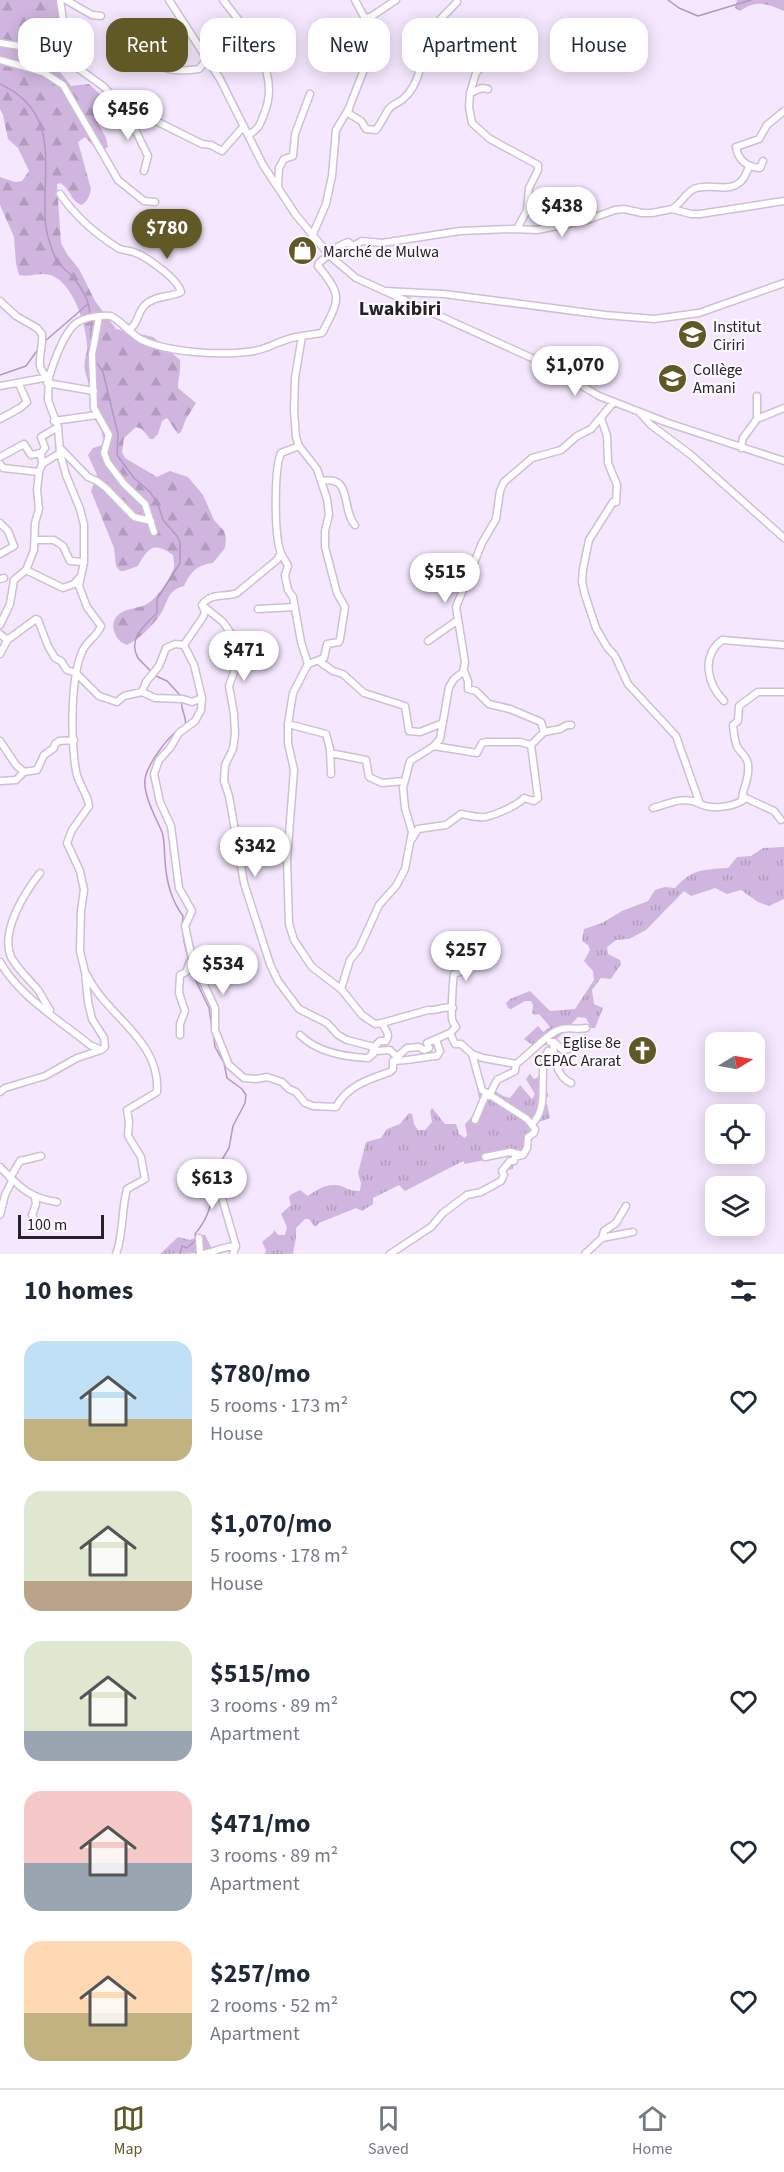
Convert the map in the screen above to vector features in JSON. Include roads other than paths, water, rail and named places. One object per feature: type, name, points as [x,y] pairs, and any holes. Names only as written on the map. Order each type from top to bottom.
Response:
[{"type":"street","points":[[60,0],[63,18]]},
{"type":"street","points":[[66,0],[92,15],[101,16]]},
{"type":"street","points":[[169,0],[200,46]]},
{"type":"street","points":[[223,0],[240,20],[254,43],[266,67],[269,81],[267,107],[259,129],[248,135]]},
{"type":"street","points":[[355,0],[366,18],[396,0]]},
{"type":"street","points":[[349,108],[348,113],[361,121],[366,129],[376,130],[388,108],[403,100],[415,82],[423,54],[424,36],[457,2]]},
{"type":"street","points":[[0,44],[39,49],[64,58],[104,87],[126,111],[148,156],[144,171]]},
{"type":"street","points":[[0,60],[43,72],[63,85],[118,180],[144,201],[155,202]]},
{"type":"street","points":[[216,72],[263,165],[278,188],[312,236],[330,256],[356,278],[545,364],[586,390],[613,403],[784,461]]},
{"type":"street","points":[[312,236],[326,204],[332,176],[336,130],[349,108],[363,72]]},
{"type":"street","points":[[477,72],[470,93],[469,108],[472,123],[518,155],[538,165],[538,170],[529,188],[527,210],[517,229]]},
{"type":"street","points":[[470,93],[482,88],[488,89]]},
{"type":"street","points":[[278,188],[279,168],[284,159],[293,156],[295,134],[310,94]]},
{"type":"street","points":[[126,111],[158,122],[220,151],[244,126]]},
{"type":"street","points":[[763,161],[760,168],[750,166],[741,159],[736,147],[759,138],[767,125],[784,111]]},
{"type":"street","points":[[672,209],[692,190],[709,186],[730,188],[736,186],[750,166]]},
{"type":"street","points":[[60,194],[81,221],[120,249],[135,253],[147,260],[179,285],[181,292],[153,299],[145,305],[134,327],[128,330]]},
{"type":"street","points":[[26,570],[63,588],[74,584],[83,574],[83,517],[66,475],[56,424],[48,400],[48,380],[54,358],[74,325],[90,318],[111,316],[149,343],[164,347],[229,354],[257,350],[288,338],[322,333],[335,310],[335,288],[318,265],[339,246],[348,242],[353,246],[362,241],[382,243],[460,231],[537,230],[567,225],[624,209],[652,213],[672,209],[700,214],[784,201]]},
{"type":"street","points":[[382,291],[444,294],[632,319],[654,319],[699,313],[784,283]]},
{"type":"street","points":[[0,301],[15,316],[41,331],[43,342],[40,368],[48,380]]},
{"type":"street","points":[[99,317],[92,355],[94,408],[109,435],[104,453],[108,463],[124,484],[145,504],[154,532]]},
{"type":"street","points":[[302,336],[295,378],[294,403],[299,446],[314,462],[322,481],[329,515],[325,531],[325,547],[337,593],[345,607],[339,642],[327,644],[324,658],[308,664]]},
{"type":"street","points":[[0,386],[48,380],[94,390]]},
{"type":"street","points":[[0,419],[21,408],[27,402],[20,384]]},
{"type":"street","points":[[757,396],[757,419]]},
{"type":"street","points":[[544,732],[541,722],[510,709],[489,704],[476,692],[468,689],[456,614],[458,600],[482,543],[496,519],[500,491],[504,482],[532,458],[561,450],[591,429],[613,403]]},
{"type":"street","points":[[741,448],[743,438],[757,419],[784,408]]},
{"type":"street","points":[[638,412],[784,538]]},
{"type":"street","points":[[0,457],[24,444],[31,455],[41,453],[45,448],[40,436],[56,424],[97,415]]},
{"type":"street","points":[[601,418],[607,436],[608,463],[617,485],[617,500],[613,502],[589,540],[582,582],[585,596],[596,628],[615,656],[628,684],[676,736],[699,804]]},
{"type":"street","points":[[299,446],[281,453],[276,480],[277,528],[281,553],[288,566],[285,575],[295,606],[301,642],[308,664],[293,693],[288,724],[288,742],[294,770],[287,860],[289,924],[294,940],[312,967],[341,989],[362,1015],[375,1024],[444,1006],[453,1008]]},
{"type":"street","points":[[60,450],[88,477],[106,488],[134,517],[151,521]]},
{"type":"street","points":[[42,464],[60,450]]},
{"type":"street","points":[[0,626],[10,603],[14,580],[26,570],[32,557],[35,523],[39,509],[37,490],[42,464],[41,453]]},
{"type":"street","points":[[0,464],[3,468],[39,472]]},
{"type":"street","points":[[322,481],[329,480],[339,484],[345,490],[350,520],[355,525]]},
{"type":"street","points":[[0,523],[8,531],[14,546],[0,554]]},
{"type":"street","points":[[35,540],[54,540],[63,546],[70,561],[84,562]]},
{"type":"street","points":[[202,605],[210,597],[237,593],[277,560],[281,553]]},
{"type":"street","points":[[0,1092],[11,1086],[45,1076],[77,1058],[105,1047],[104,1038],[92,1019],[80,951],[84,890],[80,871],[67,843],[72,830],[89,806],[78,780],[74,740],[76,673],[82,650],[98,634],[101,626],[91,614],[84,600],[79,586],[80,578]]},
{"type":"street","points":[[184,645],[203,617],[205,612],[202,605]]},
{"type":"street","points":[[202,605],[223,622],[232,635],[234,672],[229,686],[236,734],[233,749],[225,765],[224,781],[229,796],[244,883],[270,964],[278,981],[299,1009],[327,1023],[338,1035],[347,1040],[374,1047]]},
{"type":"street","points":[[258,609],[295,606]]},
{"type":"street","points":[[0,654],[8,639],[36,619],[55,658],[61,661],[67,670],[76,673],[99,696],[117,702],[124,696],[142,692],[155,698],[183,699],[192,702],[202,698]]},
{"type":"street","points":[[428,640],[458,620]]},
{"type":"street","points":[[0,634],[8,639]]},
{"type":"street","points":[[724,701],[714,689],[708,674],[711,657],[722,640],[784,645]]},
{"type":"street","points":[[142,692],[146,682],[159,666],[166,648],[175,644],[184,645]]},
{"type":"street","points":[[184,645],[194,665],[202,698],[199,716],[176,738],[159,759],[154,774],[160,802],[171,826],[179,888],[192,911],[185,926],[194,964],[215,1008],[215,1030],[229,1065],[244,1078],[274,1078],[296,1092],[305,1103],[313,1106],[336,1107],[346,1093],[358,1084],[390,1072],[393,1069],[393,1061],[412,1061],[423,1056],[437,1056],[440,1051],[436,1040]]},
{"type":"street","points":[[319,661],[333,671],[343,674],[364,693],[405,706],[410,731],[420,732],[443,723]]},
{"type":"street","points":[[341,989],[350,960],[359,949],[379,905],[401,879],[405,869],[412,832],[404,797],[404,781],[410,761],[434,746],[440,739],[449,687],[464,671]]},
{"type":"street","points":[[742,802],[742,792],[747,785],[748,764],[735,742],[734,725],[738,721],[739,705],[759,692],[784,692]]},
{"type":"street","points":[[288,724],[324,732],[328,737],[331,774]]},
{"type":"street","points":[[531,745],[544,732],[560,729],[567,724],[571,725]]},
{"type":"street","points":[[0,781],[16,780],[24,772],[37,770],[44,755],[59,741],[74,740]]},
{"type":"street","points":[[0,741],[16,765],[24,772]]},
{"type":"street","points":[[434,746],[477,753],[482,743],[486,742],[520,742],[531,745]]},
{"type":"street","points":[[411,840],[418,830],[446,825],[460,814],[483,817],[505,810],[524,798],[534,801],[538,798],[531,745]]},
{"type":"street","points":[[330,753],[366,760],[369,777],[377,782],[404,781]]},
{"type":"street","points":[[654,808],[681,800],[715,807],[742,802],[746,798],[774,811],[781,820]]},
{"type":"street","points":[[40,873],[25,891],[12,918],[8,948],[15,964],[37,990],[54,1016]]},
{"type":"street","points":[[382,1023],[389,1038],[386,1041],[380,1041],[374,1047],[366,1062],[371,1060],[375,1051],[390,1050],[398,1057],[406,1048],[418,1047],[424,1050],[429,1048],[428,1043],[450,1033],[456,1027],[451,1017],[454,994],[452,982],[454,974],[460,972],[461,955],[469,939]]},
{"type":"street","points":[[0,962],[10,979],[22,992],[90,1045],[101,1050]]},
{"type":"street","points":[[180,1035],[180,1024],[185,1011],[179,993],[180,975],[186,972],[190,962],[194,964]]},
{"type":"street","points":[[85,972],[92,987],[143,1044],[156,1072],[157,1085],[154,1095],[127,1110],[128,1136],[141,1157],[145,1179],[127,1189],[116,1254]]},
{"type":"street","points":[[475,1120],[497,1080],[515,1071],[516,1064],[530,1054],[541,1041],[560,1029],[586,1028]]},
{"type":"street","points":[[450,1033],[455,1044],[461,1044],[472,1054],[516,1064]]},
{"type":"street","points":[[300,1035],[306,1041],[339,1055],[368,1058]]},
{"type":"street","points":[[541,1041],[554,1042],[563,1050],[577,1047]]},
{"type":"street","points":[[554,1042],[552,1053],[560,1074],[571,1083]]},
{"type":"street","points":[[532,1123],[539,1117],[542,1105],[544,1059],[549,1051],[552,1053]]},
{"type":"street","points":[[390,1254],[431,1227],[459,1201],[501,1181],[504,1175],[502,1171],[510,1161],[523,1155],[527,1148],[528,1137],[534,1133],[532,1123],[482,1090],[472,1054]]},
{"type":"street","points":[[485,1157],[510,1152],[523,1155]]},
{"type":"street","points":[[0,1215],[5,1195],[20,1161],[41,1156]]},
{"type":"street","points":[[0,1167],[24,1191],[35,1197],[57,1202]]},
{"type":"street","points":[[186,1187],[191,1191],[203,1192],[210,1187],[219,1188],[236,1246],[233,1254]]},
{"type":"street","points":[[35,1197],[36,1204],[32,1215],[36,1223]]},
{"type":"street","points":[[602,1238],[604,1231],[616,1223],[626,1206]]},
{"type":"street","points":[[585,1254],[602,1238],[633,1232]]},
{"type":"street","points":[[199,1238],[202,1254],[213,1252],[219,1247],[236,1246]]},
{"type":"waterway","points":[[668,0],[679,8],[698,16],[751,0]]},
{"type":"waterway","points":[[0,84],[19,96],[32,109],[40,124],[46,159],[45,217],[48,237],[58,262],[74,278],[83,292],[90,314]]},
{"type":"waterway","points":[[44,342],[88,304]]},
{"type":"waterway","points":[[91,319],[91,341]]},
{"type":"waterway","points":[[0,375],[26,366],[39,348]]},
{"type":"waterway","points":[[95,360],[103,372],[118,434],[117,455],[134,478],[150,492],[158,504],[163,520],[180,542],[180,563],[157,599],[157,613],[147,622],[136,639],[135,651],[138,658],[151,672]]},
{"type":"waterway","points":[[154,675],[167,681],[180,695]]},
{"type":"waterway","points":[[182,702],[185,726]]},
{"type":"waterway","points":[[178,730],[153,759],[145,785],[150,806],[163,835],[168,882],[172,897],[183,916],[183,938],[189,960]]},
{"type":"waterway","points":[[191,965],[209,1008],[212,1028]]},
{"type":"waterway","points":[[210,1185],[207,1175],[217,1166],[229,1148],[233,1126],[245,1103],[246,1095],[242,1089],[227,1078],[224,1063],[215,1047],[213,1032]]},
{"type":"waterway","points":[[180,1254],[182,1246],[187,1248],[196,1240],[195,1234],[210,1208],[211,1189]]},
{"type":"place","name":"Marché de Mulwa","points":[[302,251]]},
{"type":"place","name":"Institut Ciriri","points":[[692,335]]},
{"type":"place","name":"Collège Amani","points":[[672,378]]},
{"type":"place","name":"Eglise 8e CEPAC Ararat","points":[[642,1051]]},
{"type":"district","name":"Lwakibiri","points":[[400,308]]}]
